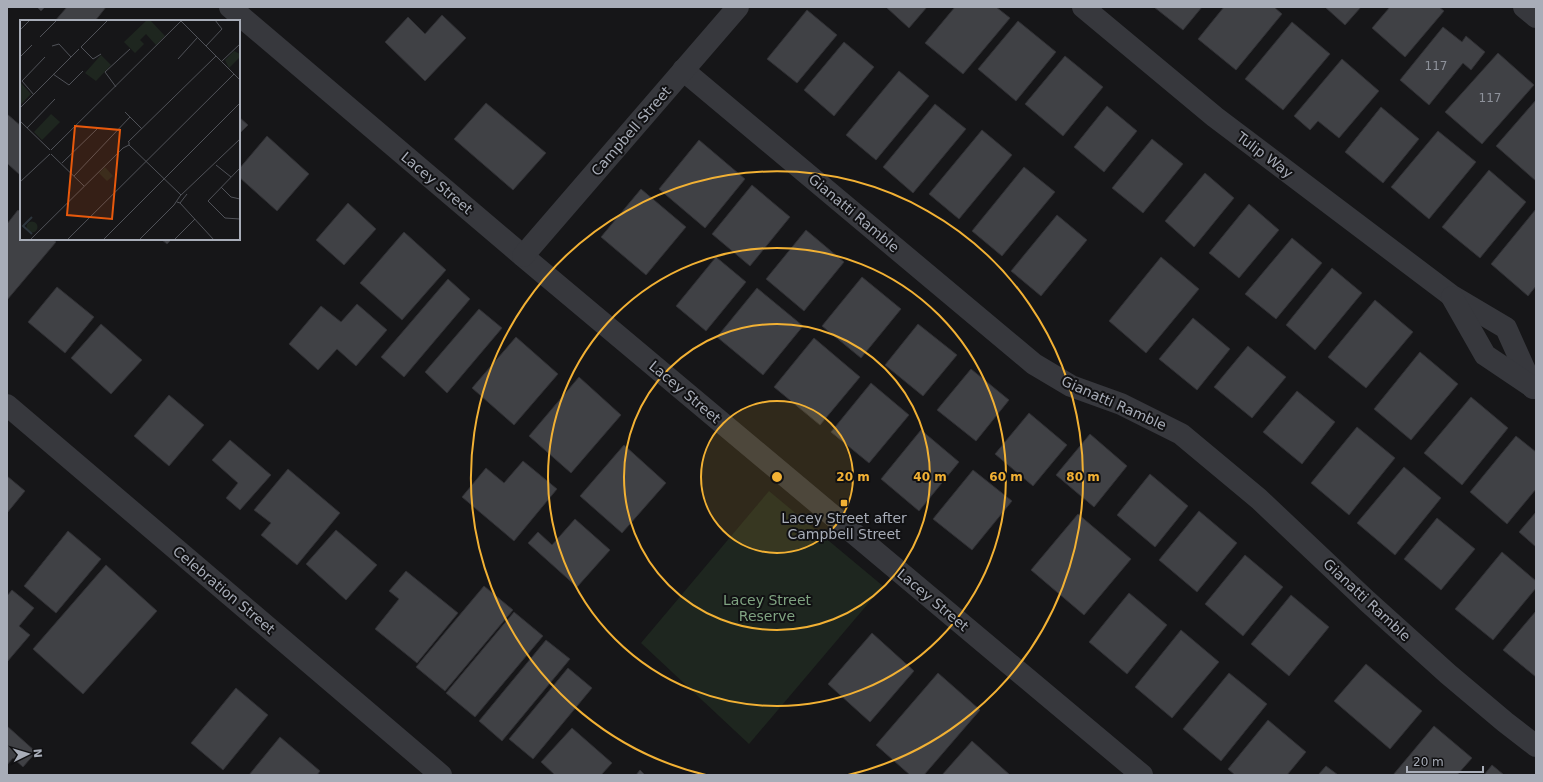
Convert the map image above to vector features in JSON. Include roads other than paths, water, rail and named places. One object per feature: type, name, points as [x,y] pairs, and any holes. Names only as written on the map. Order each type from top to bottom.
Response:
[{"type":"street","name":"Lacey Street","points":[[230,7],[1142,775]]},
{"type":"street","name":"Campbell Street","points":[[524,256],[738,7]]},
{"type":"street","name":"Tulip Way","points":[[1083,7],[1215,117],[1452,296],[1506,328],[1535,389]]},
{"type":"street","points":[[1524,7],[1536,17]]},
{"type":"street","name":"Gianatti Ramble","points":[[683,70],[1034,364],[1071,386],[1121,404],[1181,434],[1259,499],[1367,601],[1448,674],[1536,746]]},
{"type":"street","name":"Tulip Way","points":[[1452,296],[1485,356],[1535,389]]},
{"type":"street","name":"Celebration Street","points":[[7,405],[442,775]]},
{"type":"place","name":"Lacey Street after Campbell Street","points":[[844,503]]},
{"type":"park label","name":"Lacey Street Reserve","points":[[767,608]]}]
